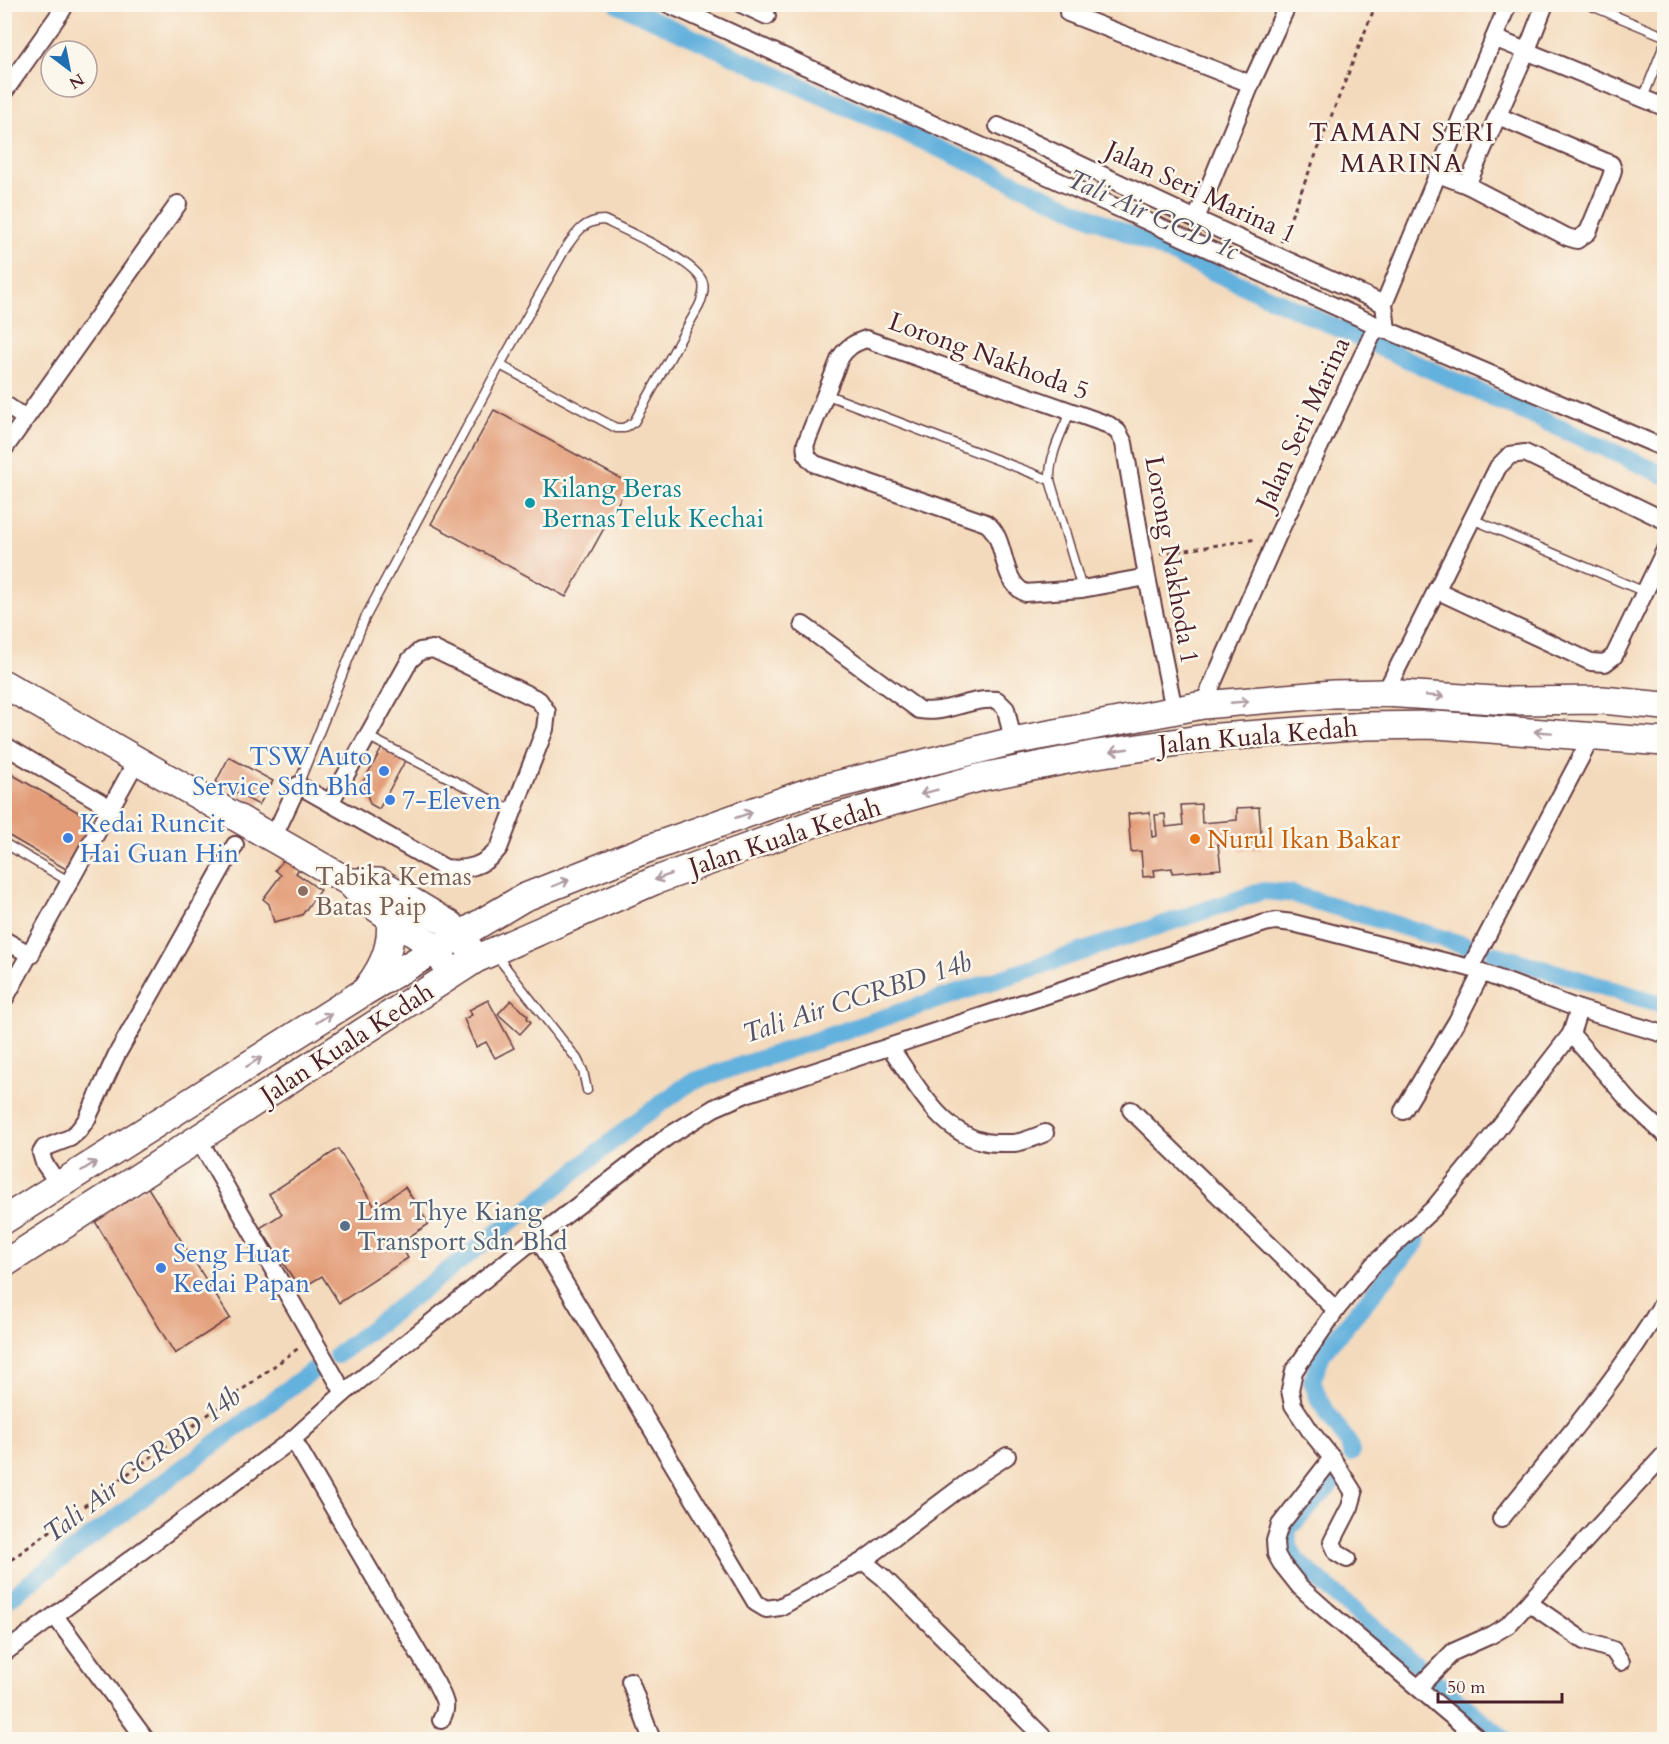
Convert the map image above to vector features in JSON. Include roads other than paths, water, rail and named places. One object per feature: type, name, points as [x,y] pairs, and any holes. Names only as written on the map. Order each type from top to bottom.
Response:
[{"type":"main road","points":[[4,684],[349,882],[368,902],[436,949],[452,975]]},
{"type":"main road","name":"Jalan Kuala Kedah","points":[[4,1220],[364,992],[523,898],[646,849],[811,791],[1013,741],[1203,705],[1333,694],[1385,693],[1510,701],[1602,700],[1665,706]]},
{"type":"main road","name":"Jalan Kuala Kedah","points":[[4,1264],[485,956],[654,881],[815,823],[982,777],[1097,754],[1206,738],[1365,726],[1436,725],[1665,742]]},
{"type":"main road","points":[[349,882],[379,882],[451,925],[485,956]]},
{"type":"main road","points":[[425,908],[449,914],[475,915],[500,910],[523,898]]},
{"type":"main road","points":[[364,992],[387,957],[391,930],[390,916]]},
{"type":"street","points":[[668,4],[1123,210],[1381,330],[1665,448]]},
{"type":"street","points":[[741,4],[767,16]]},
{"type":"street","points":[[1196,219],[1251,84],[1288,4]]},
{"type":"street","name":"Jalan Seri Marina","points":[[1203,705],[1277,537],[1364,356],[1381,330],[1384,304],[1508,4]]},
{"type":"street","points":[[1467,185],[1545,4]]},
{"type":"street","points":[[4,92],[63,9]]},
{"type":"street","points":[[1068,13],[1251,84]]},
{"type":"street","points":[[1494,38],[1665,107]]},
{"type":"street","points":[[1438,174],[1467,185],[1567,237],[1577,240],[1588,232],[1611,177],[1613,170],[1611,164],[1498,116]]},
{"type":"street","name":"Jalan Seri Marina 1","points":[[998,126],[1384,304]]},
{"type":"street","points":[[1120,184],[1123,210]]},
{"type":"street","points":[[4,449],[178,204]]},
{"type":"street","name":"Lorong Nakhoda 5","points":[[825,394],[840,358],[852,344],[866,339],[1109,425]]},
{"type":"street","points":[[825,394],[805,446],[809,460],[986,523],[995,534],[1014,585],[1025,593],[1082,589],[1147,577]]},
{"type":"street","points":[[4,404],[26,418]]},
{"type":"street","name":"Lorong Nakhoda 1","points":[[1109,425],[1118,432],[1124,443],[1143,557],[1174,710]]},
{"type":"street","points":[[1385,693],[1498,467],[1510,455],[1525,453],[1665,520]]},
{"type":"street","points":[[1436,590],[1591,662],[1605,663],[1614,656],[1665,552]]},
{"type":"street","points":[[803,625],[919,710],[938,712],[982,700],[997,700],[1006,709],[1013,741]]},
{"type":"street","points":[[273,838],[298,785],[445,868],[455,870],[473,867],[492,857],[499,848],[545,729],[547,712],[538,700],[433,649],[420,651],[410,660],[330,803]]},
{"type":"street","points":[[1403,1112],[1457,1021],[1476,970],[1592,736]]},
{"type":"street","points":[[4,745],[112,809]]},
{"type":"street","points":[[4,1000],[112,809],[137,760]]},
{"type":"street","points":[[59,1185],[44,1163],[41,1153],[44,1148],[70,1138],[87,1119],[116,1056],[235,846]]},
{"type":"street","points":[[4,1653],[293,1438],[344,1393],[537,1237],[667,1137],[714,1108],[746,1094],[1270,922],[1293,923],[1476,970],[1579,1009],[1665,1034]]},
{"type":"street","points":[[4,940],[31,955]]},
{"type":"street","points":[[1347,1559],[1337,1553],[1332,1542],[1350,1507],[1354,1493],[1332,1458],[1293,1405],[1290,1390],[1294,1371],[1336,1310],[1373,1265],[1434,1208],[1479,1153],[1571,1034],[1579,1009]]},
{"type":"street","points":[[1571,1034],[1632,1104],[1665,1134]]},
{"type":"street","points":[[890,1047],[945,1121],[967,1135],[982,1142],[1016,1143],[1045,1134]]},
{"type":"street","points":[[1131,1110],[1336,1310]]},
{"type":"street","points":[[198,1138],[344,1393]]},
{"type":"street","points":[[537,1237],[756,1603],[766,1609],[780,1607],[863,1561],[972,1479],[1008,1456]]},
{"type":"street","points":[[1501,1519],[1616,1374],[1665,1301]]},
{"type":"street","points":[[293,1438],[436,1683],[446,1705],[446,1711],[441,1720]]},
{"type":"street","points":[[1419,1687],[1453,1652],[1508,1625],[1665,1455]]},
{"type":"street","points":[[1332,1458],[1280,1525],[1275,1541],[1276,1554],[1288,1574],[1300,1587],[1480,1740]]},
{"type":"street","points":[[863,1561],[884,1578],[1046,1740]]},
{"type":"street","points":[[1529,1603],[1584,1641],[1613,1650],[1621,1662]]},
{"type":"street","points":[[55,1616],[146,1740]]},
{"type":"street","points":[[630,1681],[652,1740]]},
{"type":"lane","points":[[1587,4],[1665,36]]},
{"type":"lane","points":[[1643,98],[1665,45]]},
{"type":"lane","points":[[298,785],[365,618],[500,365],[565,249],[583,225],[595,220],[604,220],[673,255],[693,269],[703,281],[703,294],[699,306],[634,422],[624,428],[616,428],[500,365]]},
{"type":"lane","points":[[825,394],[1050,480]]},
{"type":"lane","points":[[1070,411],[1054,450],[1050,480],[1082,589]]},
{"type":"lane","points":[[1472,519],[1645,592]]},
{"type":"lane","points":[[367,736],[513,811]]},
{"type":"lane","points":[[4,843],[71,882]]},
{"type":"lane","points":[[485,956],[577,1059],[583,1071],[587,1090]]},
{"type":"waterway","name":"Tali Air CCD 1c","points":[[618,4],[1664,475]]},
{"type":"waterway","name":"Tali Air CCRBD 14b","points":[[337,1355],[545,1196],[637,1121],[691,1082],[1263,891],[1289,893],[1468,946]]},
{"type":"waterway","name":"Tali Air CCRBD 14b","points":[[1494,954],[1664,1005]]},
{"type":"waterway","points":[[1351,1453],[1349,1444],[1320,1402],[1312,1381],[1322,1354],[1417,1241]]},
{"type":"waterway","name":"Tali Air CCRBD 14b","points":[[4,1602],[312,1371]]},
{"type":"waterway","points":[[1338,1477],[1287,1530],[1289,1545],[1295,1559],[1418,1666]]},
{"type":"waterway","points":[[1439,1684],[1505,1740]]},
{"type":"place","name":"Kilang Beras BernasTeluk Kechai","points":[[530,503]]},
{"type":"place","name":"TSW Auto Service Sdn Bhd","points":[[384,771]]},
{"type":"place","name":"7-Eleven","points":[[390,800]]},
{"type":"place","name":"Kedai Runcit Hai Guan Hin","points":[[68,838]]},
{"type":"place","name":"Nurul Ikan Bakar","points":[[1195,839]]},
{"type":"place","name":"Tabika Kemas Batas Paip","points":[[303,891]]},
{"type":"place","name":"Lim Thye Kiang Transport Sdn Bhd","points":[[345,1226]]},
{"type":"place","name":"Seng Huat Kedai Papan","points":[[161,1268]]},
{"type":"district","name":"TAMAN SERI MARINA","points":[[1402,148]]}]
